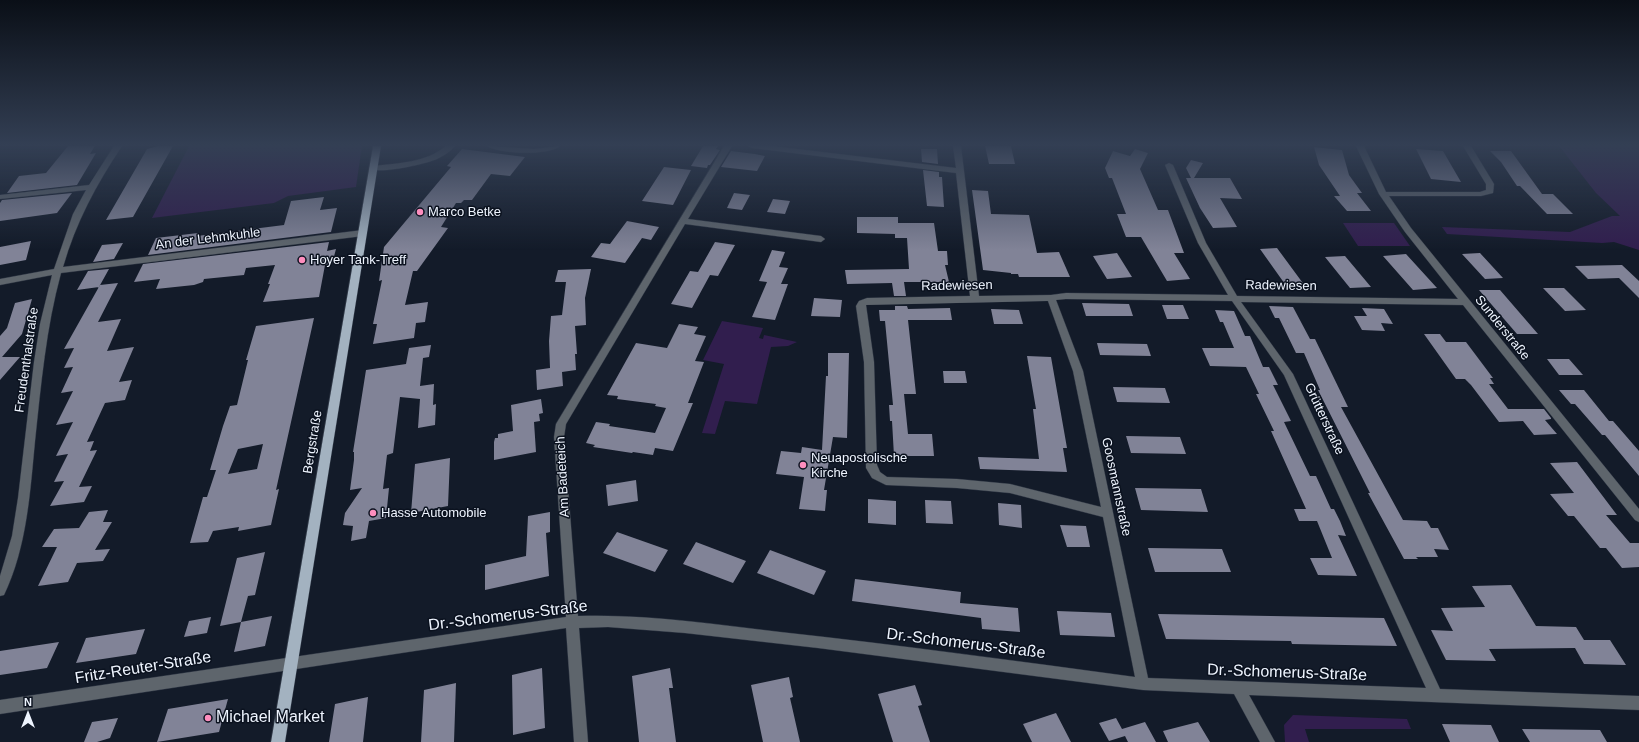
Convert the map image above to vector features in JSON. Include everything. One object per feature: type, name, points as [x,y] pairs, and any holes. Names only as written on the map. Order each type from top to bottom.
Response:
[{"type":"main road","name":"Bergstraße","points":[[278,742],[371,181]]},
{"type":"street","name":"Freudenthalstraße","points":[[0,590],[8,574],[17,542],[23,511],[38,360],[56,271],[71,225],[95,181]]},
{"type":"street","name":"Am Badeteich","points":[[581,742],[571,622],[559,437],[567,412],[707,181]]},
{"type":"street","points":[[961,181],[975,299]]},
{"type":"street","name":"Grütterstraße","points":[[1176,181],[1202,243],[1234,298],[1288,374],[1436,696]]},
{"type":"street","name":"Sunderstraße","points":[[1376,181],[1382,194],[1408,230],[1464,302],[1639,517]]},
{"type":"street","points":[[1382,194],[1481,194],[1490,191],[1490,184],[1488,181]]},
{"type":"street","points":[[0,197],[91,187]]},
{"type":"street","points":[[683,221],[822,239]]},
{"type":"street","name":"An der Lehmkuhle","points":[[0,282],[56,271],[362,233]]},
{"type":"street","name":"Radewiesen","points":[[1107,513],[1093,512],[1027,492],[987,486],[886,481],[877,478],[873,473],[869,362],[861,306],[862,303],[867,301],[1051,298],[1066,296],[1464,302]]},
{"type":"street","name":"Goosmannstraße","points":[[1051,298],[1078,371],[1143,684]]},
{"type":"street","name":"Dr.-Schomerus-Straße","points":[[291,663],[317,661],[571,622],[608,621],[685,627],[818,642],[1143,684],[1639,703]]},
{"type":"street","name":"Fritz-Reuter-Straße","points":[[0,707],[291,663]]},
{"type":"street","points":[[1238,688],[1268,742]]},
{"type":"shaded area","points":[[171,181],[357,181],[356,187],[288,196],[274,203],[152,218]]},
{"type":"shaded area","points":[[1586,181],[1639,181],[1639,250],[1614,242],[1602,243],[1447,234],[1442,227],[1570,232],[1612,216],[1620,216],[1596,193]]},
{"type":"shaded area","points":[[1343,223],[1394,223],[1410,246],[1358,246]]},
{"type":"shaded area","points":[[722,321],[763,328],[759,338],[763,339],[764,335],[797,342],[788,346],[771,347],[757,404],[725,401],[715,434],[702,433],[724,364],[703,360]]},
{"type":"shaded area","points":[[1293,715],[1407,719],[1411,729],[1305,729],[1309,742],[1285,742],[1284,725]]},
{"type":"building","points":[[16,181],[80,181],[77,185],[7,193]]},
{"type":"building","points":[[129,181],[153,181],[133,217],[106,220]]},
{"type":"building","points":[[440,181],[486,181],[472,200],[464,200],[461,203],[456,203],[441,227],[448,228],[417,271],[413,271],[405,305],[428,302],[425,322],[416,323],[414,338],[373,344],[377,324],[373,324],[382,280],[379,281],[384,247]]},
{"type":"building","points":[[655,181],[686,181],[673,205],[642,201]]},
{"type":"building","points":[[924,181],[942,181],[944,207],[927,206]]},
{"type":"building","points":[[1113,181],[1145,181],[1158,210],[1168,210],[1184,253],[1174,253],[1190,279],[1167,281],[1141,237],[1126,237],[1117,214],[1126,214]]},
{"type":"building","points":[[1187,181],[1232,181],[1242,199],[1220,198],[1237,227],[1213,228],[1200,208]]},
{"type":"building","points":[[1330,181],[1353,181],[1362,193],[1357,193],[1371,211],[1347,211],[1334,196],[1340,196]]},
{"type":"building","points":[[1513,181],[1532,181],[1542,194],[1553,194],[1573,214],[1547,214],[1520,186],[1517,186]]},
{"type":"building","points":[[972,190],[988,191],[991,214],[1029,215],[1037,253],[1059,252],[1070,277],[1019,277],[1018,274],[983,270]]},
{"type":"building","points":[[72,193],[57,213],[0,221],[0,203],[2,200]]},
{"type":"building","points":[[734,193],[750,195],[742,210],[727,208]]},
{"type":"building","points":[[324,197],[320,210],[337,208],[331,232],[148,255],[156,238],[198,233],[197,236],[284,225],[291,201]]},
{"type":"building","points":[[773,199],[790,201],[785,214],[767,212]]},
{"type":"building","points":[[857,217],[898,217],[898,223],[934,223],[938,251],[947,251],[948,265],[945,265],[949,282],[904,282],[906,296],[894,296],[892,283],[847,284],[845,270],[909,269],[907,238],[895,238],[895,234],[857,233]]},
{"type":"building","points":[[627,221],[659,227],[651,240],[642,238],[625,263],[591,257],[601,243],[610,244]]},
{"type":"building","points":[[31,241],[26,260],[0,265],[0,247]]},
{"type":"building","points":[[329,242],[327,251],[336,249],[332,264],[325,265],[319,297],[263,302],[275,265],[246,268],[244,275],[204,279],[203,282],[194,285],[156,289],[160,279],[134,282],[143,264]]},
{"type":"building","points":[[715,242],[735,245],[718,276],[710,275],[692,308],[671,304],[690,271],[698,272]]},
{"type":"building","points":[[123,243],[114,259],[93,262],[102,245]]},
{"type":"building","points":[[1277,248],[1305,286],[1287,287],[1260,249]]},
{"type":"building","points":[[772,250],[785,252],[779,267],[788,268],[781,284],[788,284],[775,320],[752,317],[767,282],[759,281]]},
{"type":"building","points":[[1117,253],[1132,277],[1107,279],[1093,256]]},
{"type":"building","points":[[1480,253],[1503,278],[1485,279],[1462,254]]},
{"type":"building","points":[[1406,254],[1437,288],[1413,290],[1383,256]]},
{"type":"building","points":[[1345,256],[1371,287],[1350,288],[1325,257]]},
{"type":"building","points":[[1622,265],[1639,281],[1639,298],[1619,278],[1588,279],[1575,266]]},
{"type":"building","points":[[109,269],[99,287],[77,290],[88,271]]},
{"type":"building","points":[[591,269],[585,298],[586,325],[575,326],[577,354],[575,354],[576,370],[562,372],[563,386],[537,390],[536,370],[550,368],[549,341],[551,316],[562,315],[566,282],[555,282],[558,270]]},
{"type":"building","points":[[118,283],[98,322],[121,319],[107,351],[134,347],[119,382],[132,380],[125,400],[105,403],[87,442],[94,441],[90,451],[97,450],[79,487],[92,486],[84,502],[50,506],[64,481],[54,482],[68,454],[56,456],[73,422],[56,425],[73,391],[61,393],[73,367],[64,368],[74,348],[64,349],[100,285]]},
{"type":"building","points":[[1543,288],[1564,288],[1586,310],[1565,311]]},
{"type":"building","points":[[1479,290],[1500,290],[1538,334],[1517,334]]},
{"type":"building","points":[[814,298],[842,300],[840,317],[811,316]]},
{"type":"building","points":[[32,299],[22,334],[2,357],[20,357],[0,380],[0,336],[7,328],[15,303]]},
{"type":"building","points":[[1082,303],[1129,304],[1133,316],[1086,316]]},
{"type":"building","points":[[1162,305],[1183,305],[1189,319],[1167,319]]},
{"type":"building","points":[[895,306],[907,306],[908,309],[950,308],[952,320],[908,320],[916,394],[904,394],[908,434],[932,434],[934,456],[894,456],[892,421],[890,421],[889,405],[893,405],[885,321],[880,321],[879,310],[895,310]]},
{"type":"building","points":[[1269,306],[1293,307],[1310,339],[1315,339],[1348,407],[1341,407],[1403,520],[1427,521],[1431,528],[1438,528],[1449,550],[1434,549],[1438,557],[1416,557],[1418,559],[1404,559],[1368,493],[1370,493],[1318,390],[1320,390],[1304,353],[1296,353],[1279,318],[1275,318]]},
{"type":"building","points":[[1362,308],[1384,309],[1393,324],[1381,323],[1385,331],[1362,330],[1354,316],[1367,316]]},
{"type":"building","points":[[991,309],[1019,310],[1023,324],[994,324]]},
{"type":"building","points":[[1215,310],[1234,311],[1245,336],[1250,336],[1263,367],[1269,367],[1278,385],[1273,385],[1291,421],[1284,422],[1310,476],[1316,476],[1331,509],[1334,509],[1340,521],[1346,536],[1338,535],[1357,576],[1318,575],[1310,558],[1332,558],[1317,521],[1299,521],[1294,509],[1306,509],[1271,431],[1274,431],[1256,394],[1259,394],[1246,367],[1210,366],[1202,348],[1234,348],[1223,322],[1220,322]]},
{"type":"building","points":[[314,318],[276,490],[279,489],[271,525],[238,531],[239,527],[213,531],[208,542],[190,543],[203,497],[207,497],[216,470],[210,470],[223,426],[230,406],[237,405],[248,360],[246,360],[256,326]],"holes":[[[263,444],[257,469],[228,474],[238,449]]]},
{"type":"building","points":[[679,324],[698,327],[694,334],[706,336],[695,361],[704,362],[688,403],[693,403],[673,451],[655,448],[653,455],[593,447],[595,445],[586,443],[596,422],[610,424],[609,426],[655,433],[666,408],[655,406],[656,404],[617,399],[618,396],[607,395],[636,343],[667,348]]},
{"type":"building","points":[[1424,334],[1440,334],[1446,342],[1466,342],[1493,378],[1490,378],[1494,384],[1489,384],[1508,409],[1544,409],[1551,418],[1545,420],[1557,434],[1534,435],[1523,421],[1499,422],[1465,379],[1456,379]]},
{"type":"building","points":[[1097,343],[1147,344],[1151,356],[1100,355]]},
{"type":"building","points":[[431,345],[429,357],[423,358],[420,386],[434,384],[433,405],[436,404],[435,425],[418,428],[420,399],[400,397],[393,453],[387,455],[383,489],[389,488],[386,518],[369,521],[366,538],[351,541],[353,526],[343,525],[345,513],[362,488],[350,490],[354,460],[353,452],[366,370],[406,364],[409,348]]},
{"type":"building","points":[[828,353],[849,353],[847,438],[833,437],[824,490],[827,490],[825,511],[799,509],[804,477],[776,474],[781,451],[801,453],[802,447],[822,450],[826,376],[828,376]]},
{"type":"building","points":[[1027,356],[1051,357],[1067,448],[1063,448],[1067,472],[980,469],[978,457],[1039,459],[1033,409],[1036,409]]},
{"type":"building","points":[[1547,359],[1569,359],[1583,375],[1559,375]]},
{"type":"building","points":[[943,371],[965,371],[967,383],[944,383]]},
{"type":"building","points":[[1113,387],[1165,388],[1170,403],[1117,402]]},
{"type":"building","points":[[1559,390],[1584,390],[1609,421],[1613,421],[1639,451],[1639,476],[1605,435],[1602,435],[1575,404],[1571,404]]},
{"type":"building","points":[[541,399],[543,413],[539,414],[540,421],[534,422],[536,452],[494,460],[495,438],[498,438],[498,434],[513,431],[511,405]]},
{"type":"building","points":[[1126,436],[1180,437],[1186,454],[1131,453]]},
{"type":"building","points":[[450,458],[448,506],[411,513],[415,464]]},
{"type":"building","points":[[1577,462],[1617,515],[1606,515],[1630,543],[1639,543],[1639,567],[1622,568],[1606,548],[1600,548],[1574,516],[1568,516],[1550,494],[1574,493],[1550,463]]},
{"type":"building","points":[[636,480],[638,501],[608,506],[606,485]]},
{"type":"building","points":[[1135,488],[1201,489],[1208,512],[1141,510]]},
{"type":"building","points":[[868,499],[896,501],[896,525],[868,523]]},
{"type":"building","points":[[925,500],[951,501],[953,524],[926,523]]},
{"type":"building","points":[[998,503],[1021,505],[1022,528],[999,525]]},
{"type":"building","points":[[108,510],[103,522],[112,522],[95,550],[110,549],[103,561],[77,563],[68,582],[38,586],[57,547],[42,547],[54,529],[79,528],[89,512]]},
{"type":"building","points":[[550,512],[550,532],[546,533],[549,576],[485,590],[485,565],[526,556],[528,516]]},
{"type":"building","points":[[1060,525],[1086,526],[1090,547],[1067,547]]},
{"type":"building","points":[[617,532],[668,550],[655,572],[603,553]]},
{"type":"building","points":[[696,542],[746,561],[733,583],[683,564]]},
{"type":"building","points":[[1148,548],[1222,549],[1231,572],[1155,572]]},
{"type":"building","points":[[770,550],[826,571],[814,595],[757,573]]},
{"type":"building","points":[[265,552],[255,595],[248,596],[241,622],[220,626],[237,558]]},
{"type":"building","points":[[855,579],[961,592],[960,603],[1018,608],[1020,632],[982,629],[981,618],[852,601]]},
{"type":"building","points":[[1511,585],[1536,626],[1576,627],[1584,640],[1610,640],[1626,665],[1584,664],[1575,648],[1489,649],[1496,661],[1446,660],[1431,630],[1453,631],[1441,608],[1485,607],[1472,586]]},
{"type":"building","points":[[1057,611],[1111,613],[1115,637],[1060,635]]},
{"type":"building","points":[[1158,614],[1384,618],[1397,646],[1292,644],[1291,641],[1166,639]]},
{"type":"building","points":[[272,616],[265,646],[234,652],[241,622]]},
{"type":"building","points":[[211,617],[207,633],[184,637],[189,621]]},
{"type":"building","points":[[145,629],[136,654],[76,663],[86,638]]},
{"type":"building","points":[[59,642],[47,668],[0,675],[0,651]]},
{"type":"building","points":[[542,668],[545,728],[513,735],[512,675]]},
{"type":"building","points":[[670,668],[673,688],[669,688],[676,742],[639,742],[632,676]]},
{"type":"building","points":[[789,677],[793,697],[790,698],[800,742],[763,742],[751,685]]},
{"type":"building","points":[[456,683],[454,742],[421,742],[424,690]]},
{"type":"building","points":[[915,685],[922,705],[918,706],[930,742],[893,742],[878,694]]},
{"type":"building","points":[[368,697],[363,742],[329,742],[335,704]]},
{"type":"building","points":[[228,699],[219,732],[157,742],[168,709]]},
{"type":"building","points":[[1056,713],[1071,742],[1032,742],[1023,724]]},
{"type":"building","points":[[118,718],[110,738],[97,742],[84,742],[92,722]]},
{"type":"building","points":[[1116,718],[1122,729],[1145,722],[1156,742],[1128,742],[1125,736],[1109,741],[1099,723]]},
{"type":"building","points":[[1198,722],[1210,742],[1168,742],[1163,731]]},
{"type":"building","points":[[1442,724],[1491,725],[1499,742],[1450,742]]},
{"type":"building","points":[[1522,729],[1600,730],[1607,742],[1530,742]]},
{"type":"place","name":"Marco Betke","points":[[420,212]]},
{"type":"place","name":"Hoyer Tank-Treff","points":[[302,260]]},
{"type":"place","name":"Neuapostolische Kirche","points":[[803,465]]},
{"type":"place","name":"Hasse Automobile","points":[[373,513]]},
{"type":"place","name":"Michael Market","points":[[208,718]]}]
